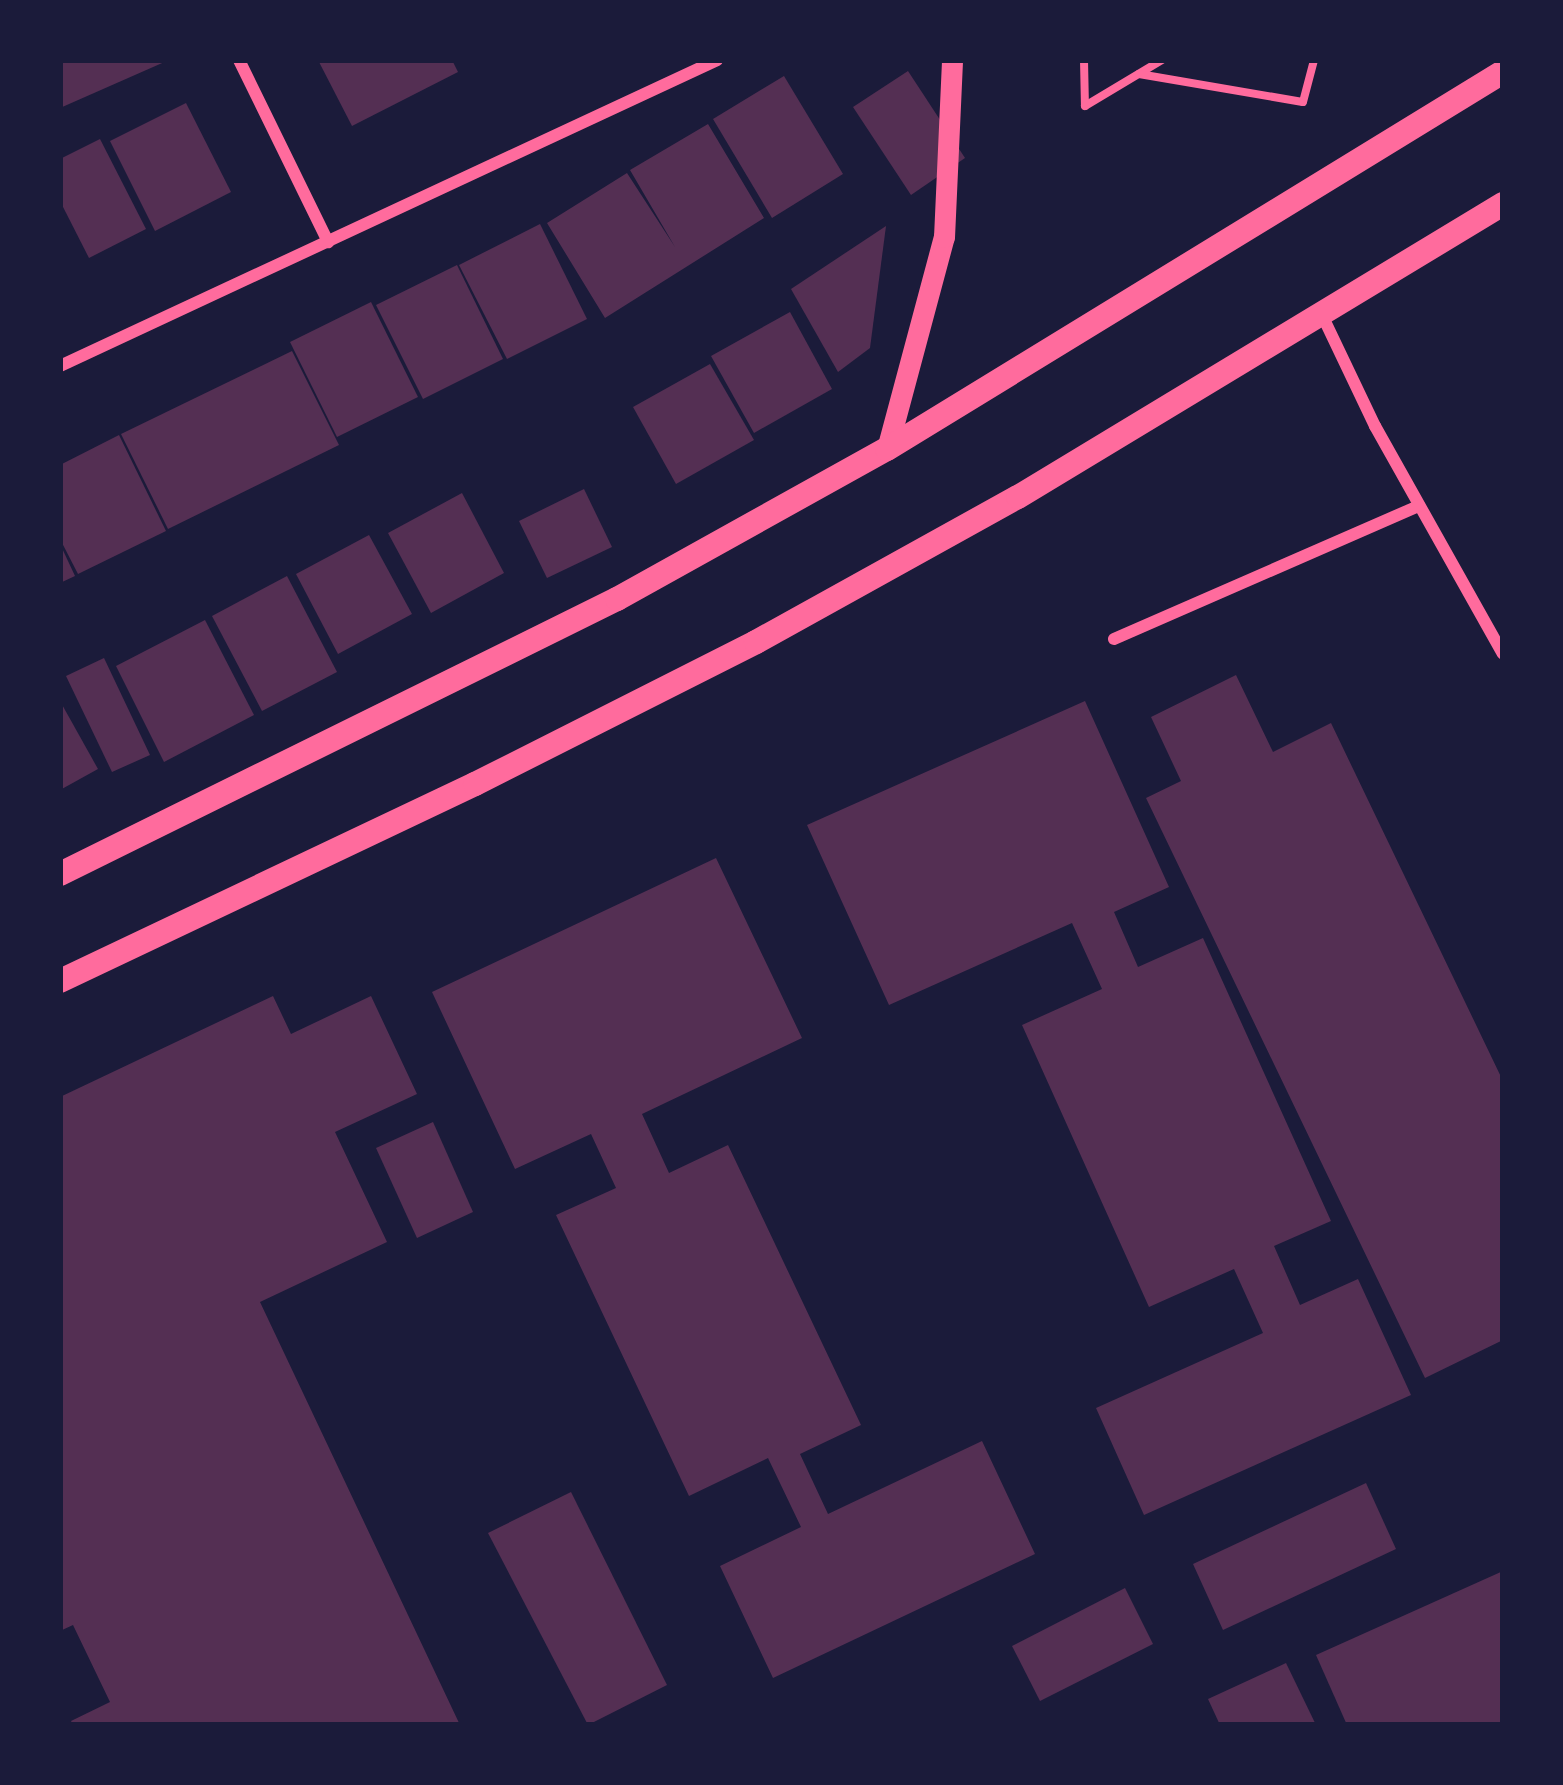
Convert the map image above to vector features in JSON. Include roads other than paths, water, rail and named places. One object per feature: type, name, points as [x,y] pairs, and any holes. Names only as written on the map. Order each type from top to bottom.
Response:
[{"type":"main road","points":[[60,874],[616,599],[887,449],[1503,72]]},
{"type":"main road","points":[[60,981],[476,784],[756,642],[1018,497],[1323,317],[1503,204]]},
{"type":"street","points":[[239,60],[328,242]]},
{"type":"street","points":[[60,366],[717,60]]},
{"type":"street","points":[[887,449],[944,237],[952,60]]},
{"type":"street","points":[[1323,317],[1418,506],[1503,654]]},
{"type":"street","points":[[1114,639],[1418,506]]}]
